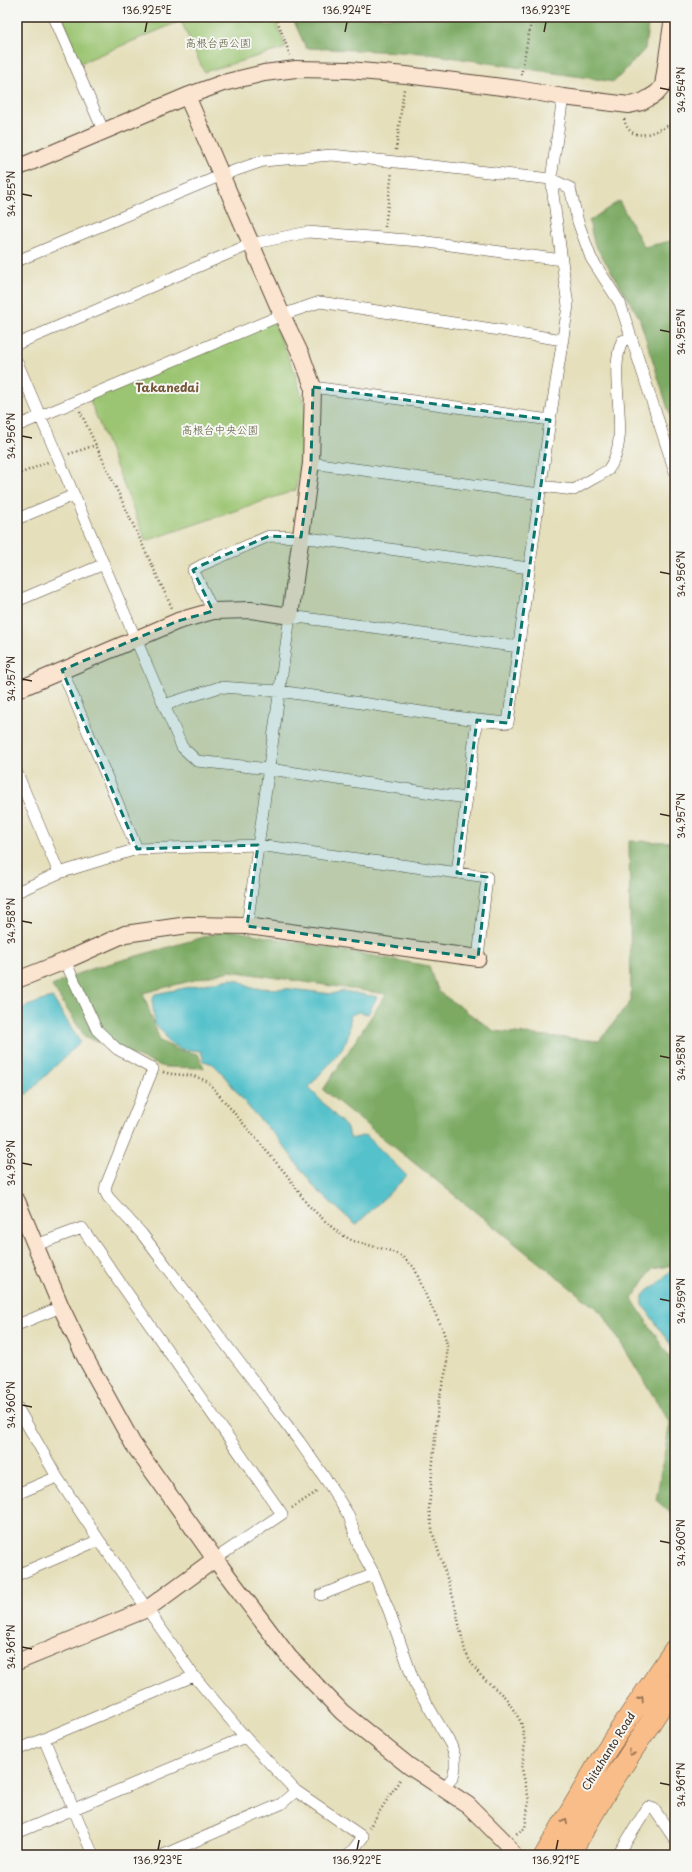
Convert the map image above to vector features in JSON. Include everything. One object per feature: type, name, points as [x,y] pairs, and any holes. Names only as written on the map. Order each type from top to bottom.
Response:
[{"type":"highway","name":"Chitahanto Road","points":[[546,1855],[607,1749],[675,1649]]},
{"type":"highway","name":"Chitahanto Road","points":[[569,1855],[608,1788],[675,1685]]},
{"type":"street","points":[[54,17],[103,130]]},
{"type":"street","points":[[17,168],[103,130],[223,83],[264,73],[296,69],[348,70],[406,75],[624,104],[642,102],[657,93],[663,86],[673,17]]},
{"type":"street","points":[[187,96],[222,175],[250,244],[302,357],[313,387],[311,463],[247,926]]},
{"type":"street","points":[[164,705],[220,687],[279,691],[477,720],[508,723],[550,420],[568,306],[551,180],[563,97]]},
{"type":"street","points":[[17,261],[222,175],[263,161],[332,155],[551,180],[570,188],[578,222],[590,258],[620,303],[675,472]]},
{"type":"street","points":[[17,344],[250,244],[308,232],[420,241],[562,260]]},
{"type":"street","points":[[17,426],[282,315],[320,302],[563,340]]},
{"type":"street","points":[[311,463],[541,490],[574,490],[607,471],[617,454],[620,427],[616,386],[619,348],[622,341],[631,338]]},
{"type":"street","points":[[17,362],[182,747],[197,761],[269,769],[466,798]]},
{"type":"street","points":[[313,387],[550,420]]},
{"type":"street","points":[[17,519],[74,495]]},
{"type":"street","points":[[213,611],[193,570],[269,536],[301,537],[529,568]]},
{"type":"street","points":[[17,601],[104,564]]},
{"type":"street","points":[[17,690],[178,621],[213,611],[251,610],[518,646]]},
{"type":"street","points":[[62,670],[137,849]]},
{"type":"street","points":[[457,873],[477,720]]},
{"type":"street","points":[[17,773],[59,873]]},
{"type":"street","points":[[17,892],[59,873],[137,849],[258,845],[487,877],[478,958],[247,926],[188,925],[125,934],[65,961],[17,979]]},
{"type":"street","points":[[65,961],[97,1030],[117,1049],[153,1070],[106,1185],[105,1191],[108,1197],[142,1234],[299,1441],[349,1516],[359,1547],[374,1574],[389,1610],[414,1682],[451,1745],[456,1757],[453,1777],[444,1788]]},
{"type":"street","points":[[17,1201],[61,1307],[86,1359],[133,1444],[289,1657],[342,1712],[409,1766],[468,1805],[509,1849]]},
{"type":"street","points":[[17,1662],[147,1609],[282,1514],[82,1228],[36,1245]]},
{"type":"street","points":[[17,1325],[61,1307]]},
{"type":"street","points":[[17,1408],[57,1477],[194,1676],[245,1737],[296,1791],[362,1837],[349,1855]]},
{"type":"street","points":[[17,1494],[57,1477]]},
{"type":"street","points":[[17,1575],[99,1540]]},
{"type":"street","points":[[321,1595],[374,1574]]},
{"type":"street","points":[[17,1750],[194,1676]]},
{"type":"street","points":[[17,1833],[245,1737]]},
{"type":"street","points":[[44,1739],[93,1855]]},
{"type":"street","points":[[163,1855],[281,1804],[296,1791]]},
{"type":"street","points":[[618,1855],[648,1807],[654,1809],[675,1840]]},
{"type":"path","points":[[276,17],[296,69]]},
{"type":"path","points":[[518,89],[532,17]]},
{"type":"path","points":[[624,104],[625,123],[630,130],[638,135],[648,135],[675,122]]},
{"type":"path","points":[[75,402],[178,621]]},
{"type":"path","points":[[153,1070],[177,1075],[189,1074],[199,1076],[208,1082],[286,1174],[308,1205],[326,1223],[339,1233],[353,1240],[391,1251],[404,1258],[414,1267],[427,1298],[442,1327],[447,1344],[447,1366],[438,1403],[429,1509],[433,1534],[453,1597],[465,1651],[481,1676],[506,1698],[521,1722],[525,1742],[522,1769],[529,1800],[529,1809],[525,1828],[509,1849]]},
{"type":"path","points":[[282,1514],[329,1484]]},
{"type":"path","points":[[362,1837],[409,1766]]},
{"type":"highlighted area","points":[[313,387],[550,420],[508,723],[477,720],[457,873],[487,877],[478,958],[247,926],[258,845],[137,849],[62,670],[178,621],[213,611],[193,570],[269,536],[301,537],[311,463]]},
{"type":"green space","name":"高根台西公園","points":[[62,17],[274,17],[286,48],[204,72],[181,21],[80,63]]},
{"type":"green space","points":[[292,17],[649,17],[645,49],[614,82],[423,53],[306,48]]},
{"type":"green space","points":[[619,201],[644,247],[675,240],[675,431],[639,317],[594,243],[589,221]]},
{"type":"green space","name":"高根台中央公園","points":[[272,318],[295,373],[306,411],[296,490],[146,541],[87,393]]},
{"type":"green space","points":[[629,841],[675,842],[675,1265],[652,1269],[632,1299],[675,1366],[675,1517],[656,1500],[670,1423],[603,1314],[323,1090],[386,994],[230,971],[143,993],[160,1041],[179,1050],[198,1054],[204,1068],[164,1067],[85,1037],[52,986],[87,970],[229,930],[429,966],[439,992],[494,1031],[599,1041],[631,1001]]},
{"type":"water","points":[[230,979],[238,980],[251,988],[291,989],[332,994],[343,991],[377,997],[368,1014],[359,1012],[351,1015],[348,1036],[339,1053],[309,1088],[346,1127],[351,1139],[366,1135],[407,1176],[356,1225],[316,1189],[279,1140],[251,1110],[221,1072],[213,1064],[204,1061],[201,1051],[181,1049],[168,1042],[164,1033],[155,1024],[152,1000],[155,994]]},
{"type":"water","points":[[52,997],[80,1042],[26,1095],[17,1081],[17,1010]]},
{"type":"water","points":[[672,1270],[675,1270],[675,1351],[643,1305],[643,1296],[646,1292],[657,1285]]},
{"type":"district","name":"Takanedai","points":[[167,387]]}]
